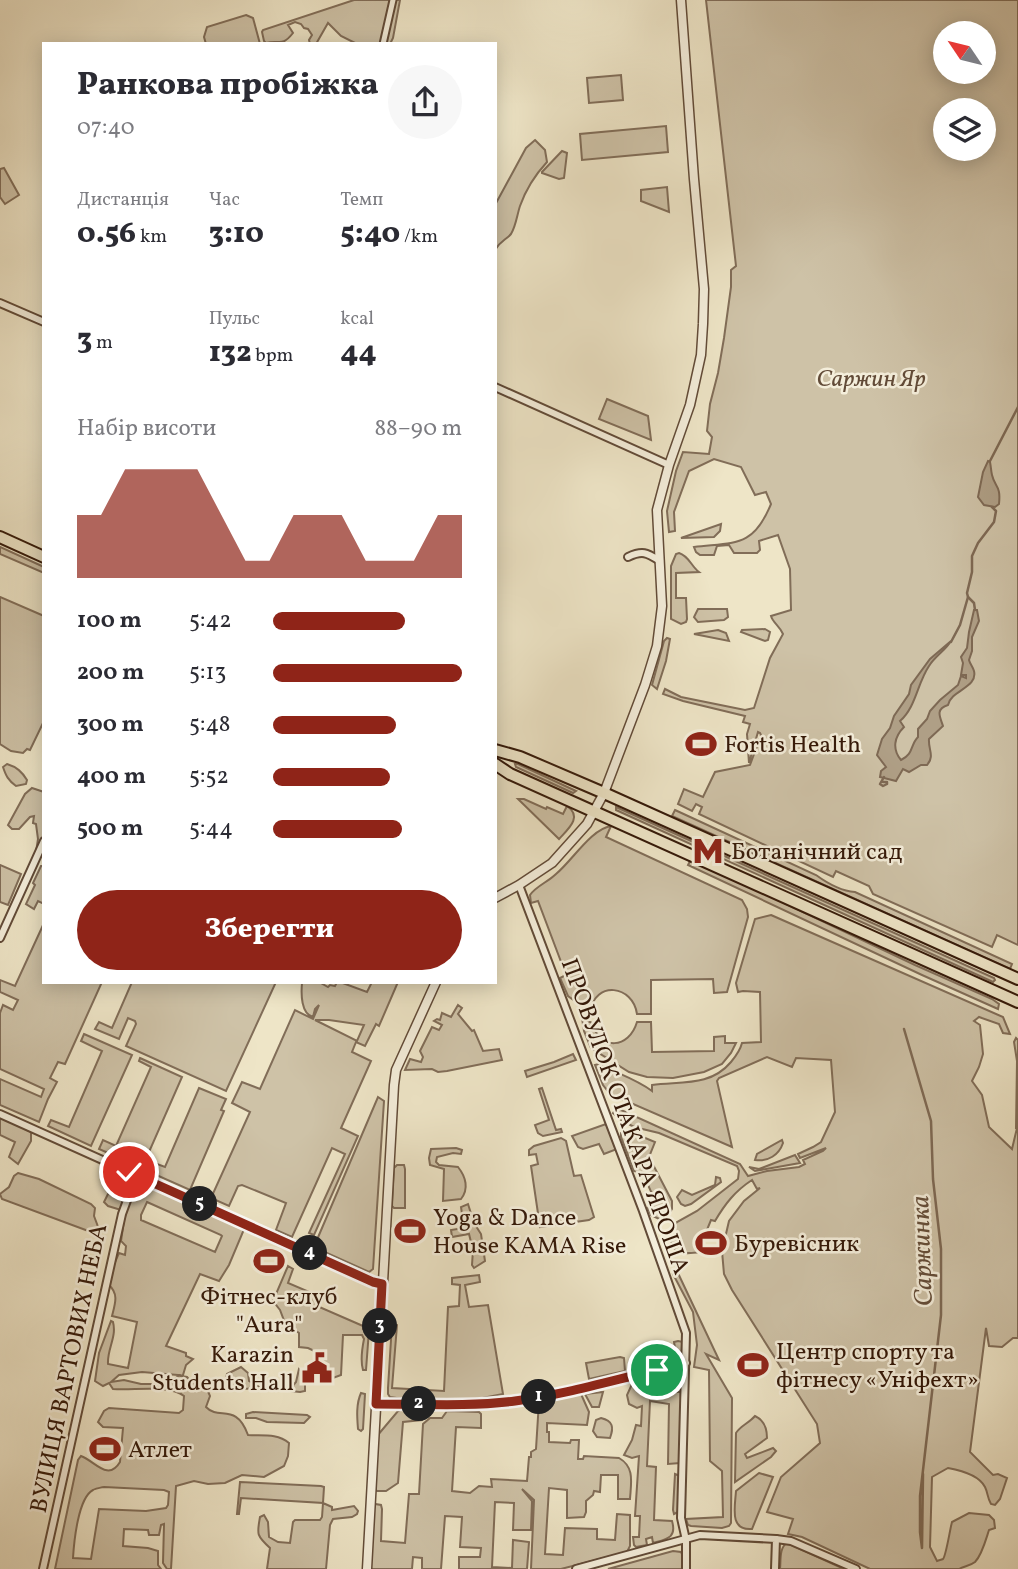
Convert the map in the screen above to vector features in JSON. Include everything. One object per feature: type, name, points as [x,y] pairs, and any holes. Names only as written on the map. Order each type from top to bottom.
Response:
[{"type":"main road","points":[[0,537],[42,556]]},
{"type":"main road","points":[[497,751],[520,757],[604,793],[1018,979]]},
{"type":"main road","points":[[497,765],[510,774],[1017,1000]]},
{"type":"street","points":[[383,42],[393,0]]},
{"type":"street","points":[[497,897],[552,863],[595,812],[657,646],[662,606],[657,510],[690,405],[701,355],[704,324],[704,289],[681,0]]},
{"type":"street","points":[[0,303],[42,321]]},
{"type":"street","points":[[497,388],[669,465]]},
{"type":"street","points":[[628,557],[642,552],[660,561]]},
{"type":"street","points":[[0,938],[42,845]]},
{"type":"street","name":"ПРОВУЛОК ОТАКАРА ЯРОША","points":[[519,885],[643,1211],[686,1333],[681,1518],[686,1540],[687,1569]]},
{"type":"street","points":[[367,1569],[394,1085],[397,1070],[435,984]]},
{"type":"street","points":[[0,1114],[382,1284]]},
{"type":"street","name":"ВУЛИЦЯ ВАРТОВИХ НЕБА","points":[[43,1569],[122,1214],[136,1176]]},
{"type":"street","points":[[376,1404],[479,1404],[515,1401],[686,1363]]},
{"type":"street","points":[[576,1569],[700,1535],[790,1541],[856,1569]]},
{"type":"street","points":[[775,1569],[776,1539]]},
{"type":"green space","points":[[354,0],[400,0],[391,42],[353,42],[341,36],[328,23],[317,42],[310,42],[312,35],[308,29],[295,22],[288,25],[293,33],[280,42],[265,42],[263,30]]},
{"type":"green space","name":"Саржин Яр","points":[[706,0],[1018,0],[1018,945],[997,935],[992,947],[873,894],[869,886],[836,871],[833,877],[699,814],[702,807],[696,804],[692,811],[678,804],[684,789],[703,797],[715,772],[750,765],[761,735],[758,732],[749,763],[747,734],[750,724],[743,722],[745,716],[683,701],[663,694],[665,689],[681,697],[745,710],[754,708],[770,658],[783,634],[771,616],[791,610],[790,569],[778,535],[759,541],[760,550],[757,553],[734,553],[729,545],[717,546],[714,555],[700,555],[694,547],[741,540],[750,536],[764,518],[771,504],[766,492],[755,495],[741,467],[714,459],[689,471],[674,512],[675,531],[669,532],[667,511],[683,452],[709,454],[712,437],[707,431],[710,404],[724,338],[731,270],[736,266]]},
{"type":"green space","points":[[246,15],[253,18],[259,42],[205,42],[207,27]]},
{"type":"green space","points":[[621,75],[623,100],[589,103],[587,78]]},
{"type":"green space","points":[[666,126],[668,152],[582,160],[580,134]]},
{"type":"green space","points":[[535,140],[545,150],[547,162],[525,194],[511,234],[497,247],[497,201],[526,148]]},
{"type":"green space","points":[[562,151],[567,153],[564,178],[542,173],[542,172]]},
{"type":"green space","points":[[4,168],[19,195],[5,204],[0,197],[0,169]]},
{"type":"green space","points":[[667,187],[669,212],[641,201],[641,190]]},
{"type":"green space","points":[[607,399],[648,416],[651,440],[599,419]]},
{"type":"green space","points":[[721,524],[720,531],[714,537],[681,538]]},
{"type":"green space","points":[[0,547],[42,566],[42,572],[0,554]]},
{"type":"green space","points":[[679,553],[699,572],[676,573],[676,598],[686,598],[687,619],[681,624],[671,619],[671,566]]},
{"type":"green space","points":[[0,597],[42,615],[42,725],[30,750],[27,749],[23,753],[11,751],[0,744]]},
{"type":"green space","points":[[698,609],[727,609],[728,617],[724,620],[698,622],[694,617]]},
{"type":"green space","points":[[765,629],[770,632],[768,640],[765,641],[741,632],[742,630]]},
{"type":"green space","points":[[718,630],[726,633],[729,641],[694,634]]},
{"type":"green space","points":[[667,638],[670,639],[666,661],[657,689],[652,685]]},
{"type":"green space","points":[[7,764],[21,772],[27,780],[26,784],[16,786],[11,782],[3,767]]},
{"type":"green space","points":[[515,764],[576,791],[573,793],[516,767]]},
{"type":"green space","points":[[32,788],[42,791],[42,856],[36,852],[38,839],[36,824],[33,823],[34,816],[19,829],[12,829],[8,825],[25,794]]},
{"type":"green space","points":[[518,799],[563,814],[567,806],[572,810],[574,819],[559,839]]},
{"type":"green space","points":[[616,807],[995,980],[993,982],[616,810]]},
{"type":"green space","points":[[675,810],[816,875],[834,886],[855,892],[1012,964],[1010,969],[672,816]]},
{"type":"green space","points":[[611,826],[606,837],[742,900],[748,917],[727,992],[714,993],[713,979],[651,980],[651,1014],[637,1014],[629,997],[614,990],[599,995],[590,1012],[568,996],[560,978],[566,975],[538,901],[531,903],[530,895],[553,877],[596,833]]},
{"type":"green space","points":[[691,859],[992,999],[999,1004],[998,1009],[688,865]]},
{"type":"green space","points":[[0,865],[21,874],[8,905],[0,902]]},
{"type":"green space","points":[[42,866],[42,903],[38,901],[34,909],[26,904],[35,885],[33,883]]},
{"type":"green space","points":[[771,915],[1003,1017],[1010,1034],[1003,1033],[999,1024],[979,1017],[974,1021],[980,1025],[983,1054],[972,1081],[982,1095],[989,1127],[1012,1149],[1017,1128],[1017,1061],[1014,1042],[1016,1038],[1018,1040],[1018,1338],[1013,1338],[1002,1347],[989,1346],[986,1328],[970,1452],[993,1475],[1007,1478],[1000,1499],[995,1505],[991,1504],[982,1483],[968,1474],[948,1468],[932,1477],[930,1547],[937,1561],[944,1557],[952,1522],[969,1513],[989,1515],[994,1520],[995,1528],[989,1530],[977,1559],[959,1569],[870,1569],[802,1537],[788,1534],[793,1519],[767,1512],[781,1477],[820,1443],[817,1424],[724,1274],[722,1251],[729,1221],[744,1201],[760,1188],[757,1189],[752,1180],[731,1198],[715,1221],[711,1220],[704,1237],[702,1252],[678,1252],[672,1246],[669,1231],[677,1222],[697,1211],[738,1179],[737,1166],[659,1133],[634,1127],[613,1113],[619,1109],[740,1164],[748,1176],[799,1167],[805,1164],[803,1160],[826,1148],[800,1158],[798,1154],[821,1142],[835,1112],[831,1060],[796,1058],[792,1067],[767,1057],[719,1078],[717,1081],[732,1147],[610,1094],[595,1065],[599,1064],[652,1091],[652,1085],[714,1076],[731,1062],[742,1043],[761,1042],[760,992],[738,992],[736,983],[755,919]]},
{"type":"green space","points":[[42,927],[42,984],[101,984],[65,1064],[58,1062],[50,1078],[57,1082],[39,1122],[0,1105],[0,1079],[41,1097],[44,1089],[0,1069],[0,1013],[3,1005],[13,1010],[18,1000],[0,992],[0,980],[15,986]]},
{"type":"green space","points":[[131,984],[275,984],[226,1091],[126,1046],[135,1021],[128,1018],[119,1039],[95,1029],[99,1022],[112,1028]]},
{"type":"green space","points":[[302,984],[323,984],[328,987],[345,984],[367,992],[371,984],[397,984],[379,1026],[376,1024],[365,1046],[356,1042],[352,1052],[371,1061],[341,1128],[358,1136],[314,1235],[309,1233],[345,1154],[332,1148],[292,1237],[276,1230],[286,1203],[242,1185],[238,1186],[229,1206],[211,1198],[250,1112],[232,1103],[242,1082],[260,1089],[295,1010],[313,1019],[319,1005],[313,1017],[306,1012]],"holes":[[[315,1020],[329,1020],[364,1025],[357,1041]]]},
{"type":"green space","points":[[458,1005],[462,1008],[458,1014],[472,1031],[474,1030],[483,1051],[499,1049],[502,1060],[438,1072],[432,1069],[405,1070],[410,1059],[421,1062],[423,1057],[420,1051],[432,1027],[439,1030],[442,1025],[434,1021],[440,1020],[442,1013],[451,1017]]},
{"type":"green space","points":[[582,1018],[592,1023],[601,1038],[614,1043],[628,1037],[637,1022],[651,1022],[652,1052],[714,1051],[714,1037],[725,1036],[725,1043],[736,1043],[722,1064],[704,1072],[673,1078],[647,1077],[629,1072],[591,1048]]},
{"type":"green space","points":[[84,1034],[132,1055],[91,1146],[48,1126],[51,1120],[69,1127],[102,1051],[81,1041]]},
{"type":"green space","points":[[573,1054],[576,1060],[527,1077],[525,1071]]},
{"type":"green space","points":[[140,1058],[182,1077],[142,1168],[99,1149],[103,1140],[116,1146],[151,1067],[139,1061]]},
{"type":"green space","points":[[199,1088],[226,1099],[221,1110],[224,1111],[190,1190],[145,1170],[149,1161],[165,1167]]},
{"type":"green space","points":[[542,1088],[556,1130],[561,1129],[562,1132],[543,1136],[538,1133],[535,1125],[549,1120],[539,1089]]},
{"type":"green space","points":[[378,1097],[384,1101],[373,1269],[369,1272],[318,1249],[316,1242]]},
{"type":"green space","points":[[0,1117],[31,1132],[31,1141],[18,1164],[9,1157],[15,1142],[0,1135]]},
{"type":"green space","points":[[606,1124],[617,1149],[604,1154],[599,1144],[583,1149],[578,1147],[572,1136]]},
{"type":"green space","points":[[626,1130],[655,1142],[649,1157],[672,1201],[672,1209],[666,1218],[659,1219],[651,1215],[648,1208],[654,1198],[643,1174],[634,1171],[621,1137],[621,1133]]},
{"type":"green space","points":[[561,1138],[566,1141],[574,1176],[581,1175],[594,1217],[540,1227],[531,1166],[538,1164],[536,1154],[529,1155],[529,1150]]},
{"type":"green space","points":[[782,1140],[779,1151],[772,1157],[755,1160],[757,1154]]},
{"type":"green space","points":[[431,1149],[462,1150],[461,1154],[437,1157],[436,1162],[439,1165],[458,1167],[466,1187],[461,1199],[443,1201],[444,1169],[430,1165]]},
{"type":"green space","points":[[795,1155],[800,1163],[755,1171],[749,1167],[759,1169]]},
{"type":"green space","points":[[404,1165],[405,1169],[405,1208],[392,1206],[394,1168]]},
{"type":"green space","points":[[18,1173],[39,1179],[91,1204],[95,1208],[94,1216],[100,1232],[91,1232],[2,1199],[0,1194],[9,1187]]},
{"type":"green space","points":[[716,1177],[720,1178],[721,1182],[691,1204],[681,1204],[677,1197],[682,1190],[692,1195],[715,1185]]},
{"type":"green space","points":[[118,1179],[124,1182],[126,1189],[121,1210],[104,1202]]},
{"type":"green space","points":[[147,1183],[245,1227],[219,1281],[200,1274],[166,1346],[186,1353],[186,1356],[193,1359],[186,1365],[181,1376],[207,1390],[210,1396],[206,1407],[216,1413],[233,1415],[248,1435],[284,1440],[289,1443],[288,1456],[284,1466],[264,1477],[242,1475],[225,1483],[194,1481],[176,1486],[171,1569],[167,1569],[163,1563],[164,1524],[161,1525],[159,1535],[149,1535],[148,1530],[124,1529],[123,1546],[158,1551],[158,1565],[161,1569],[55,1569],[78,1460],[81,1456],[106,1470],[115,1468],[120,1462],[123,1428],[103,1427],[98,1422],[104,1411],[109,1408],[179,1413],[183,1410],[184,1396],[177,1392],[160,1389],[113,1389],[109,1383],[103,1386],[95,1381],[99,1353],[111,1321],[114,1333],[108,1364],[128,1368],[137,1322],[112,1316],[115,1296],[109,1285],[111,1271],[119,1253],[125,1255],[126,1246],[121,1241],[130,1200],[136,1198],[142,1184]],"holes":[[[147,1202],[221,1235],[215,1252],[141,1220]],[[142,1372],[179,1375],[170,1384],[141,1384],[124,1380],[111,1382],[119,1375]],[[103,1487],[164,1490],[169,1492],[168,1505],[166,1508],[146,1511],[99,1509],[91,1559],[73,1558],[78,1521],[84,1502],[93,1490]]]},
{"type":"green space","points":[[468,1204],[481,1234],[485,1261],[474,1268],[469,1234],[452,1237],[451,1230],[464,1228],[461,1207]]},
{"type":"green space","points":[[288,1266],[293,1269],[288,1283],[321,1297],[317,1306],[369,1330],[366,1370],[363,1370],[362,1362],[362,1335],[343,1335],[341,1375],[333,1378],[322,1374],[321,1354],[299,1347],[299,1333],[285,1323],[273,1301]]},
{"type":"green space","points":[[677,1271],[719,1360],[706,1354],[732,1398],[731,1523],[722,1528],[691,1526],[686,1519],[723,1517],[722,1471],[710,1461],[709,1370],[694,1367],[697,1345],[693,1312],[673,1274]]},
{"type":"green space","points":[[479,1275],[480,1282],[465,1285],[469,1307],[488,1305],[503,1394],[472,1400],[410,1400],[390,1397],[388,1388],[392,1324],[397,1325],[392,1388],[444,1391],[448,1307],[459,1306],[460,1285],[452,1284],[452,1278]]},
{"type":"green space","points":[[674,1342],[683,1342],[682,1358],[679,1360],[678,1355],[666,1358],[661,1356],[660,1351],[675,1348]]},
{"type":"green space","points":[[624,1358],[625,1371],[589,1379],[586,1363]]},
{"type":"green space","points":[[241,1367],[248,1373],[249,1381],[259,1387],[242,1388],[225,1384],[227,1374]]},
{"type":"green space","points":[[299,1369],[305,1373],[305,1391],[291,1391],[296,1382]]},
{"type":"green space","points":[[671,1377],[675,1392],[682,1392],[680,1463],[668,1464],[669,1404],[650,1401],[647,1466],[656,1467],[654,1520],[672,1521],[673,1531],[666,1539],[653,1543],[652,1537],[646,1539],[647,1545],[636,1547],[633,1537],[639,1537],[640,1516],[635,1516],[639,1456],[632,1458],[624,1455],[636,1425],[641,1426],[642,1406],[637,1408],[629,1404],[627,1395],[632,1384],[650,1378]]},
{"type":"green space","points":[[603,1392],[599,1407],[592,1407],[585,1394]]},
{"type":"green space","points":[[361,1393],[365,1394],[361,1431],[358,1429],[357,1415]]},
{"type":"green space","points":[[581,1394],[589,1412],[587,1425],[547,1423],[549,1442],[570,1443],[571,1440],[579,1440],[578,1459],[583,1459],[584,1456],[619,1458],[630,1471],[630,1499],[618,1499],[618,1475],[601,1475],[600,1492],[594,1491],[586,1501],[584,1517],[567,1518],[567,1490],[549,1488],[545,1554],[563,1555],[565,1528],[597,1529],[597,1539],[615,1540],[617,1514],[630,1515],[630,1546],[627,1552],[561,1569],[531,1569],[534,1500],[522,1489],[532,1501],[531,1530],[513,1530],[514,1503],[495,1502],[492,1567],[512,1568],[513,1540],[529,1542],[527,1569],[459,1569],[459,1557],[480,1557],[481,1548],[460,1547],[462,1517],[445,1516],[441,1569],[422,1569],[422,1558],[413,1557],[412,1569],[370,1569],[375,1504],[381,1505],[382,1509],[381,1541],[405,1543],[409,1494],[419,1494],[423,1424],[430,1418],[442,1418],[447,1411],[481,1414],[481,1428],[456,1427],[452,1491],[470,1493],[479,1486],[492,1487],[491,1479],[527,1481],[529,1457],[536,1449],[539,1401]]},
{"type":"green space","points":[[422,1406],[425,1415],[422,1420],[403,1422],[398,1483],[386,1491],[377,1491],[377,1436],[398,1411]]},
{"type":"green space","points":[[253,1412],[310,1417],[304,1423],[267,1422],[246,1418],[246,1414]]},
{"type":"green space","points":[[755,1416],[764,1425],[767,1438],[745,1454],[747,1458],[773,1448],[776,1451],[735,1482],[736,1433]]},
{"type":"green space","points":[[601,1418],[611,1425],[610,1438],[597,1437],[593,1431],[596,1420]]},
{"type":"green space","points":[[759,1473],[773,1477],[752,1529],[745,1529],[735,1517],[736,1491]]},
{"type":"green space","points":[[675,1474],[680,1476],[680,1481],[678,1512],[674,1514],[673,1510]]},
{"type":"green space","points":[[240,1482],[321,1486],[324,1487],[323,1503],[241,1498],[237,1514]]},
{"type":"green space","points":[[323,1503],[332,1507],[332,1510],[354,1506],[358,1511],[352,1517],[333,1519],[330,1525],[326,1569],[267,1569],[270,1548],[259,1534],[260,1517],[264,1515],[268,1522],[269,1537],[278,1542],[290,1543],[293,1522],[320,1520]]},
{"type":"green space","points":[[787,1543],[844,1569],[780,1569],[782,1551]]},
{"type":"green space","points":[[673,1551],[681,1552],[683,1569],[608,1569]]},
{"type":"shaded area","points":[[988,461],[999,493],[999,504],[995,507],[984,505],[978,497]]},
{"type":"shaded area","points":[[974,610],[977,610],[979,621],[972,637],[969,660],[974,677],[941,709],[943,726],[929,739],[929,762],[909,772],[903,769],[896,781],[880,777],[881,771],[886,767],[877,755],[894,716],[909,694],[911,685],[930,659],[951,641],[929,666],[910,709],[900,721],[904,727],[896,739],[895,747],[901,760],[910,752],[918,737],[918,729],[930,711],[958,685],[961,676],[966,678],[966,675],[961,675],[961,657],[967,648]]},
{"type":"waterway","name":"Саржинка","points":[[990,461],[1018,407]]},
{"type":"waterway","name":"Саржинка","points":[[975,610],[967,593],[972,572],[972,556],[994,522],[996,511],[992,507]]},
{"type":"waterway","name":"Саржинка","points":[[951,642],[960,625],[968,597]]},
{"type":"waterway","name":"Саржинка","points":[[883,782],[887,784],[880,784],[884,777]]},
{"type":"waterway","name":"Саржинка","points":[[904,1029],[931,1121],[933,1179],[941,1249],[941,1315],[920,1496],[922,1548],[923,1474]]},
{"type":"place","name":"Fortis Health","points":[[701,744]]},
{"type":"place","name":"Ботанічний сад","points":[[708,851]]},
{"type":"place","name":"Yoga & Dance House KAMA Rise","points":[[410,1231]]},
{"type":"place","name":"Буревісник","points":[[711,1243]]},
{"type":"place","name":"Фітнес-клуб \"Aura\"","points":[[269,1261]]},
{"type":"place","name":"Центр спорту та фітнесу «Уніфехт»","points":[[753,1365]]},
{"type":"place","name":"Karazin Students Hall","points":[[317,1368]]},
{"type":"place","name":"Атлет","points":[[105,1449]]},
{"type":"route","points":[[129,1172],[382,1284],[376,1404],[479,1404],[515,1401],[657,1370]]}]
